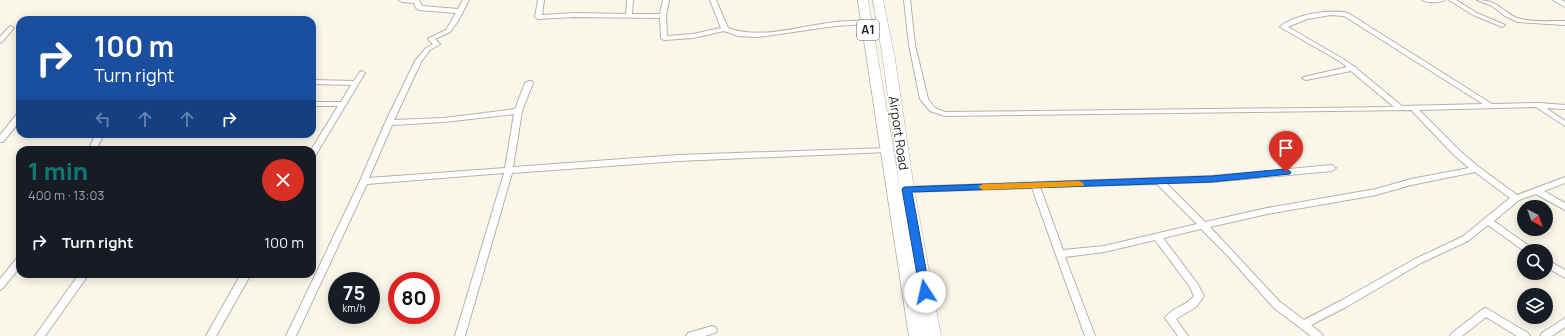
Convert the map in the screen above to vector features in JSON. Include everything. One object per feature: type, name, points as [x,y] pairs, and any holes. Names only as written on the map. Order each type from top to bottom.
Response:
[{"type":"highway","name":"Airport Road","points":[[863,0],[917,336]]},
{"type":"highway","name":"Airport Road","points":[[878,0],[890,64],[907,189],[932,336]]},
{"type":"street","points":[[402,0],[417,1],[419,8],[460,11]]},
{"type":"street","points":[[291,336],[364,182],[389,123],[418,61],[428,48],[437,44],[431,39],[448,31],[466,0]]},
{"type":"street","points":[[541,0],[538,17],[629,15],[631,17],[663,16]]},
{"type":"street","points":[[629,15],[630,0]]},
{"type":"street","points":[[666,0],[663,16],[664,38],[673,39],[725,29],[738,34],[758,35],[835,24],[866,22]]},
{"type":"street","points":[[713,0],[725,29]]},
{"type":"street","points":[[907,0],[912,45],[924,99],[927,105],[937,112],[955,114],[1112,113],[1538,105],[1565,106]]},
{"type":"street","points":[[1424,0],[1442,0]]},
{"type":"street","points":[[1452,0],[1475,14],[1502,25]]},
{"type":"street","points":[[1480,0],[1494,5],[1507,15],[1520,21],[1565,23]]},
{"type":"street","points":[[1556,0],[1565,5]]},
{"type":"street","points":[[1402,108],[1354,68],[1283,27],[1294,21],[1312,17],[1339,13],[1346,14],[1492,107]]},
{"type":"street","points":[[0,41],[11,28]]},
{"type":"street","points":[[1306,78],[1354,68]]},
{"type":"street","points":[[316,148],[362,73]]},
{"type":"street","points":[[316,82],[356,83]]},
{"type":"street","points":[[460,336],[508,172],[518,111],[529,83]]},
{"type":"street","points":[[316,104],[344,104]]},
{"type":"street","points":[[1538,105],[1565,124]]},
{"type":"street","points":[[1413,108],[1457,153],[1516,198]]},
{"type":"street","points":[[389,123],[444,120],[518,111]]},
{"type":"street","points":[[0,140],[16,121]]},
{"type":"street","points":[[364,182],[678,158],[887,150]]},
{"type":"street","points":[[907,189],[1212,179],[1332,168]]},
{"type":"street","points":[[1060,254],[1104,249],[1267,211],[1376,192],[1411,182],[1476,169]]},
{"type":"street","points":[[1303,325],[1344,304],[1418,261],[1465,239],[1516,198],[1565,180]]},
{"type":"street","points":[[1159,181],[1230,253],[1277,305],[1318,336]]},
{"type":"street","points":[[1035,186],[1090,336]]},
{"type":"street","points":[[1536,190],[1565,207]]},
{"type":"street","points":[[1488,220],[1521,244]]},
{"type":"street","points":[[1157,237],[1194,285],[1198,296],[1195,304],[1173,314],[1170,318],[1183,336]]},
{"type":"street","points":[[0,286],[16,265]]},
{"type":"street","points":[[1553,267],[1565,275]]},
{"type":"street","points":[[40,336],[83,278]]},
{"type":"street","points":[[211,336],[244,278]]},
{"type":"street","points":[[1455,336],[1486,312],[1525,336]]},
{"type":"street","points":[[1546,336],[1563,326]]},
{"type":"street","points":[[691,336],[712,330]]},
{"type":"slow traffic","points":[[983,187],[1080,184]]},
{"type":"route","points":[[925,292],[907,189],[1212,179],[1286,172]]}]
